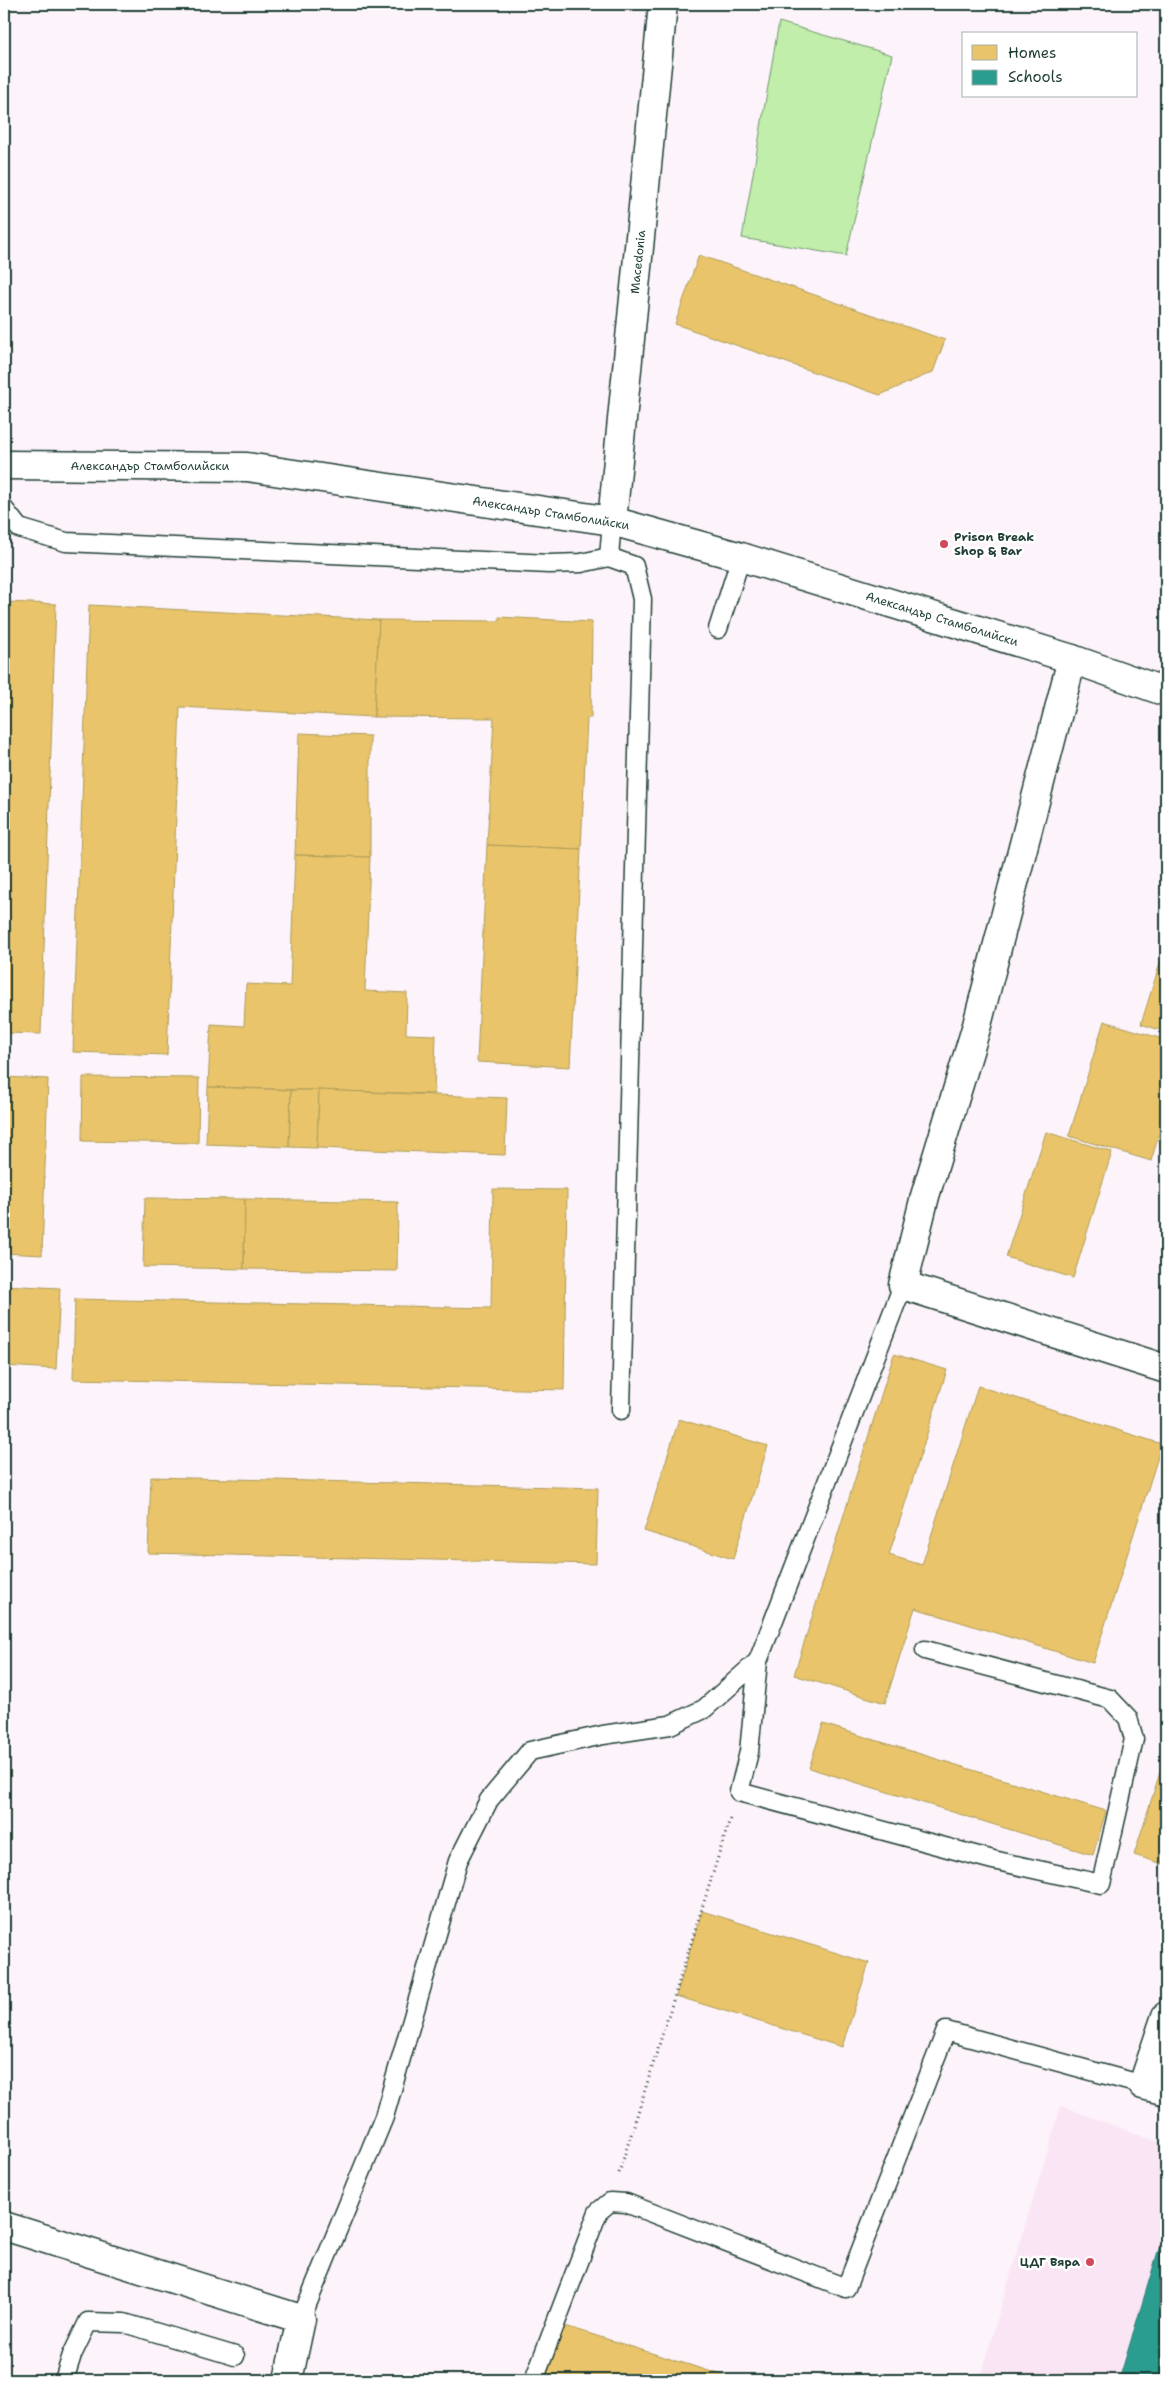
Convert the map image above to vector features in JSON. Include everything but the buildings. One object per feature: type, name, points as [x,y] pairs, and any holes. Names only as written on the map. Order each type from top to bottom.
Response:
[{"type":"street","name":"Macedonia","points":[[612,521],[663,4]]},
{"type":"street","name":"Александър Стамболийски","points":[[4,465],[247,467],[612,521],[741,557],[1072,659],[1166,692]]},
{"type":"street","points":[[1072,659],[977,1025],[925,1196],[903,1285],[1166,1369]]},
{"type":"street","points":[[1155,2088],[1166,2016]]},
{"type":"street","points":[[4,2226],[301,2319],[288,2380]]},
{"type":"lane","points":[[4,509],[19,528],[66,542],[549,564],[581,563],[609,557],[634,566],[642,599],[621,1410]]},
{"type":"lane","points":[[609,557],[612,521]]},
{"type":"lane","points":[[718,629],[741,557]]},
{"type":"lane","points":[[903,1285],[758,1661],[749,1752],[739,1792],[993,1860],[1101,1884],[1134,1739],[1128,1718],[1110,1699],[925,1650]]},
{"type":"lane","points":[[301,2319],[384,2117],[458,1861],[489,1800],[530,1751],[603,1735],[670,1725],[704,1709],[758,1661]]},
{"type":"lane","points":[[534,2380],[598,2212],[610,2202],[626,2203],[846,2288],[946,2031],[1155,2088]]},
{"type":"lane","points":[[64,2380],[72,2355],[88,2322],[124,2323],[234,2356]]},
{"type":"path","points":[[610,2202],[739,1792]]},
{"type":"shaded area","name":"ЦДГ Вяра","points":[[1061,2106],[1166,2145],[1166,2380],[979,2380]]},
{"type":"green space","points":[[779,22],[892,55],[846,256],[742,238]]},
{"type":"place","name":"Prison Break Shop & Bar","points":[[944,544]]},
{"type":"place","name":"ЦДГ Вяра","points":[[1090,2262]]}]
